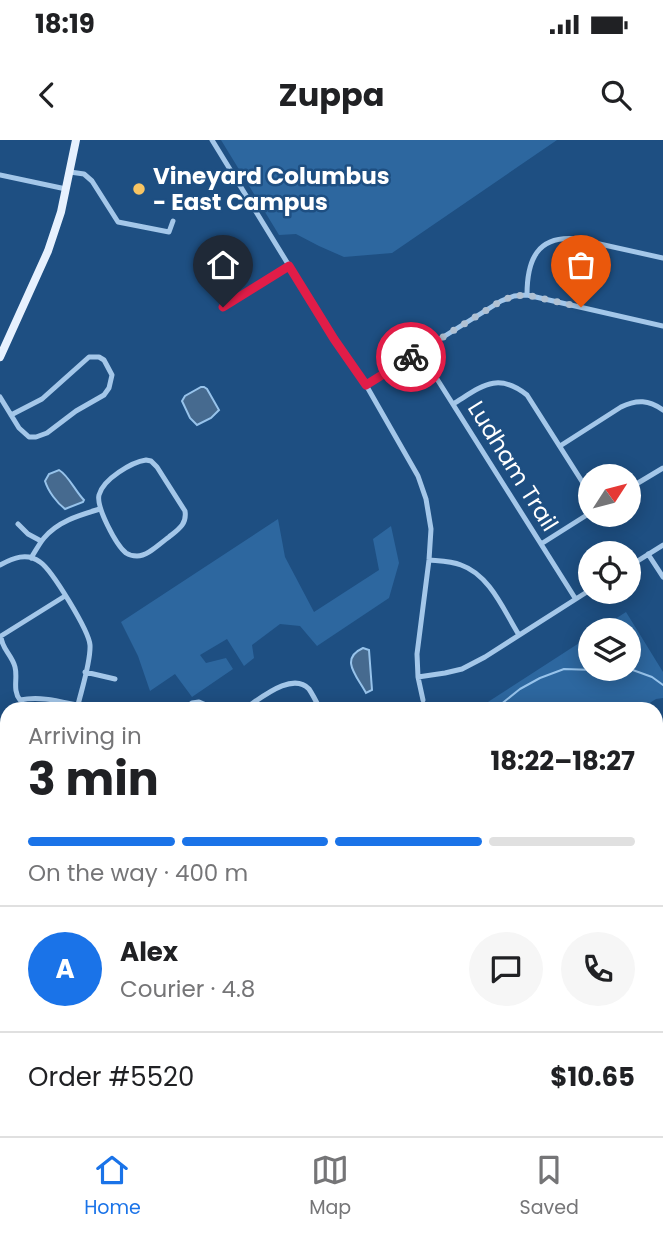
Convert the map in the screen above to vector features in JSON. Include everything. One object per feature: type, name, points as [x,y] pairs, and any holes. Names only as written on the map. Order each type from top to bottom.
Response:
[{"type":"main road","points":[[0,357],[55,234],[76,140]]},
{"type":"street","points":[[212,140],[334,339],[366,385],[418,476],[426,499],[431,529],[417,654],[418,677],[424,699]]},
{"type":"street","points":[[70,172],[84,174],[92,181],[118,222],[169,232],[173,221]]},
{"type":"street","points":[[0,174],[66,189]]},
{"type":"street","points":[[527,295],[528,268],[532,258],[544,246],[564,238],[663,258]]},
{"type":"street","points":[[223,307],[289,266]]},
{"type":"street","points":[[366,385],[501,301],[514,296],[527,295],[663,326]]},
{"type":"street","name":"Ludham Trail","points":[[420,352],[575,598]]},
{"type":"street","points":[[0,397],[11,415],[19,428],[29,437],[36,437],[47,433],[76,411],[104,395],[112,375],[104,360],[89,357],[42,399],[11,415]]},
{"type":"street","points":[[453,404],[489,383],[504,382],[517,387],[527,396],[578,475]]},
{"type":"street","points":[[560,446],[632,402],[645,401],[663,410]]},
{"type":"street","points":[[146,460],[158,467],[186,516],[183,526],[144,555],[132,556],[124,551],[100,509],[99,495],[108,481],[130,465],[146,460]]},
{"type":"street","points":[[641,481],[663,467]]},
{"type":"street","points":[[31,558],[44,537],[71,518],[100,509]]},
{"type":"street","points":[[541,544],[578,521]]},
{"type":"street","points":[[18,524],[41,541]]},
{"type":"street","points":[[641,558],[663,545]]},
{"type":"street","points":[[648,554],[663,577]]},
{"type":"street","points":[[0,565],[14,557],[28,556],[40,562],[50,572],[86,632],[90,645],[78,702]]},
{"type":"street","points":[[429,560],[454,563],[474,571],[490,587],[519,635]]},
{"type":"street","points":[[418,677],[462,669],[578,596]]},
{"type":"street","points":[[59,702],[33,697],[20,700],[16,694],[15,667],[1,642],[1,636],[65,597]]},
{"type":"street","points":[[85,672],[116,679]]},
{"type":"street","points":[[294,682],[296,675]]},
{"type":"street","points":[[255,702],[284,684],[294,682],[307,688],[316,702]]},
{"type":"shaded area","points":[[221,140],[557,140],[392,253],[344,257],[296,234],[279,235]]},
{"type":"shaded area","points":[[201,387],[207,389],[219,410],[211,418],[197,425],[190,418],[182,401],[185,396]]},
{"type":"shaded area","points":[[59,470],[83,502],[65,509],[53,496],[45,481],[49,474]]},
{"type":"shaded area","points":[[278,519],[285,557],[314,612],[379,570],[373,539],[391,526],[399,563],[389,598],[317,646],[300,626],[280,624],[252,645],[254,658],[244,666],[227,639],[200,655],[206,663],[226,658],[233,669],[192,697],[175,674],[150,691],[138,656],[121,622]]},
{"type":"shaded area","points":[[626,612],[630,618],[617,618]]},
{"type":"shaded area","points":[[641,636],[663,672],[663,698],[651,702],[488,702],[578,644],[578,681],[641,681]]},
{"type":"shaded area","points":[[363,648],[369,650],[372,690],[366,693],[351,663],[356,652]]},
{"type":"waterway","points":[[504,702],[540,678],[564,669],[617,673],[630,669],[652,677],[663,685]]},
{"type":"way so far","points":[[411,357],[501,301],[514,296],[527,295],[581,307]]},
{"type":"place","name":"Vineyard Columbus - East Campus","points":[[139,189]]},
{"type":"route","points":[[223,307],[289,266],[366,385],[411,357]]}]
